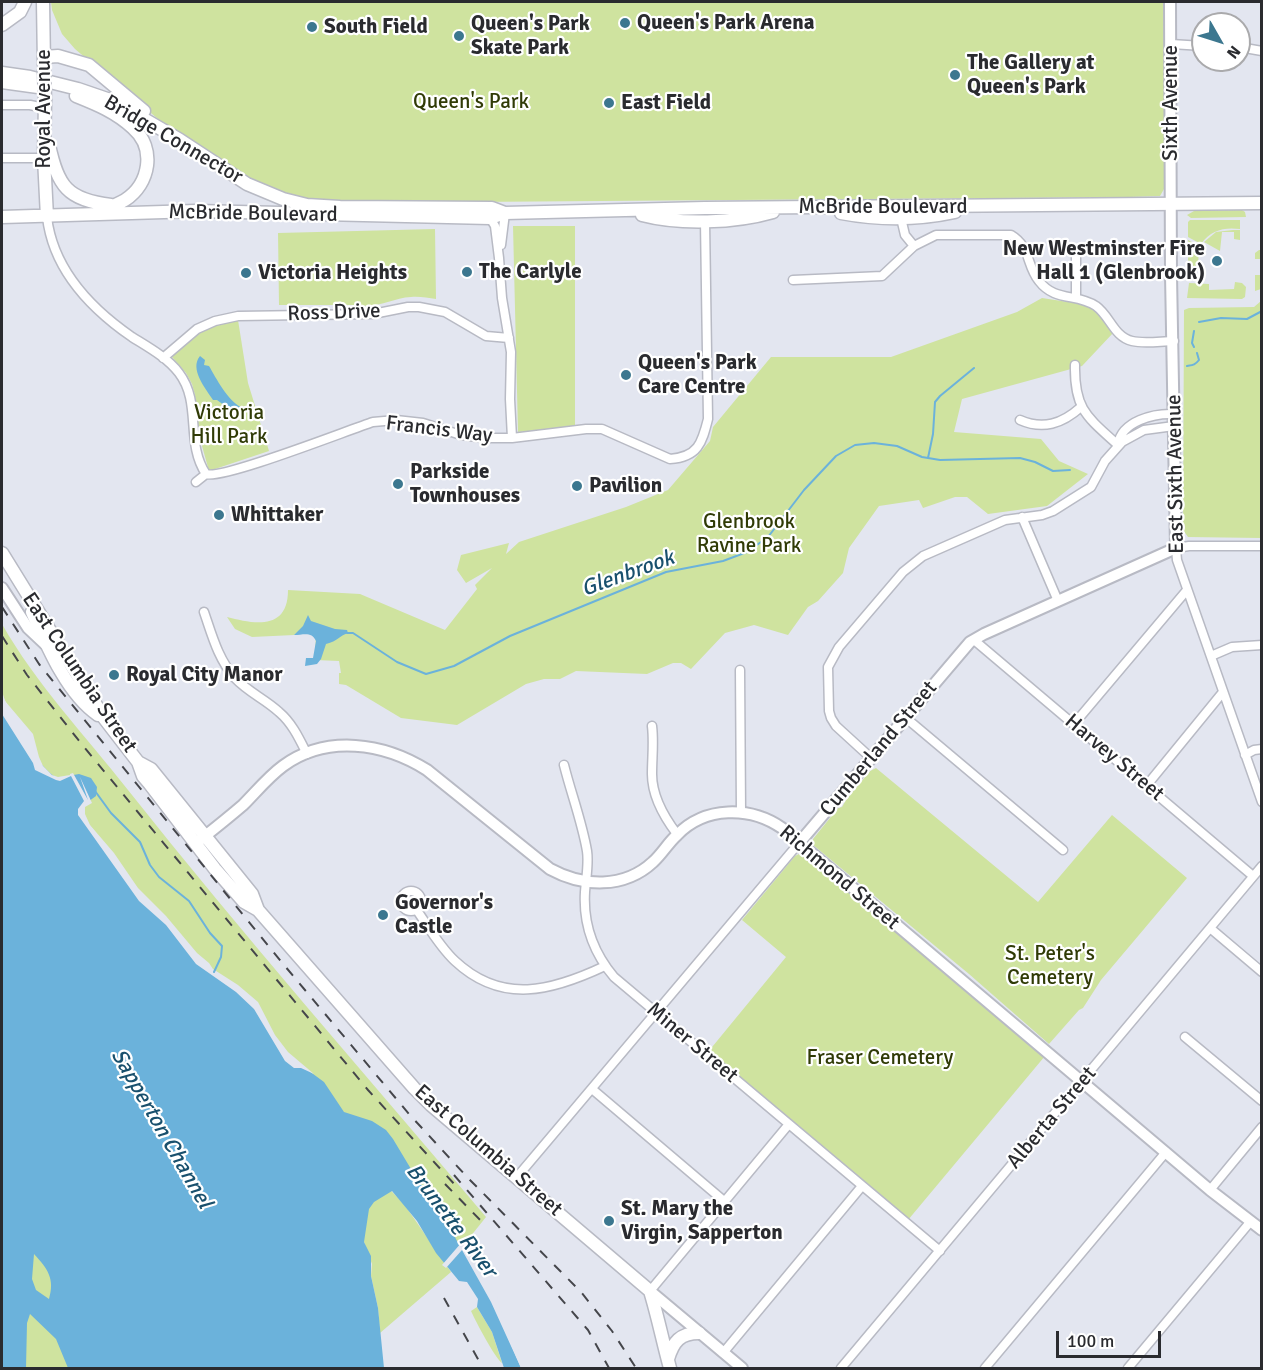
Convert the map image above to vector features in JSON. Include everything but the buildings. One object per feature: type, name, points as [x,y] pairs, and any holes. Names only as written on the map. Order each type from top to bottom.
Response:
[{"type":"main road","points":[[2,25],[20,12],[25,2]]},
{"type":"main road","name":"Royal Avenue","points":[[43,2],[44,158],[47,217]]},
{"type":"main road","points":[[44,63],[65,58],[89,65],[180,140]]},
{"type":"main road","name":"Bridge Connector","points":[[2,73],[68,86],[113,101],[180,140],[247,184],[283,200],[308,205]]},
{"type":"main road","name":"Bridge Connector","points":[[2,82],[28,85],[107,105],[130,116],[257,198],[285,208],[316,214]]},
{"type":"main road","points":[[76,96],[120,117],[139,134],[146,145],[148,163],[142,182],[130,196],[113,206],[80,216]]},
{"type":"main road","points":[[45,132],[54,165],[66,189],[84,200],[113,206]]},
{"type":"main road","name":"McBride Boulevard","points":[[2,217],[195,211],[490,218],[505,213],[808,207],[1262,203]]},
{"type":"main road","name":"McBride Boulevard","points":[[308,205],[492,208],[505,213]]},
{"type":"main road","points":[[808,207],[861,217],[901,218],[940,215],[982,206]]},
{"type":"main road","points":[[629,212],[663,220],[705,220],[757,217],[788,208]]},
{"type":"main road","name":"East Columbia Street","points":[[2,553],[17,581],[35,605],[96,706],[138,762],[143,776],[200,840],[244,902],[258,910],[431,1105],[650,1291]]},
{"type":"main road","points":[[17,581],[60,670],[90,709],[104,718]]},
{"type":"main road","points":[[636,1278],[669,1364]]},
{"type":"main road","points":[[650,1291],[662,1329],[662,1343]]},
{"type":"main road","points":[[669,1364],[672,1346],[680,1337],[699,1333]]},
{"type":"street","name":"Sixth Avenue","points":[[1170,2],[1171,204]]},
{"type":"street","points":[[1171,44],[1191,45]]},
{"type":"street","points":[[2,105],[45,104]]},
{"type":"street","points":[[2,158],[44,158]]},
{"type":"street","name":"East Sixth Avenue","points":[[1171,204],[1177,561],[1262,802]]},
{"type":"street","points":[[499,258],[505,213]]},
{"type":"street","points":[[47,217],[49,236],[54,249],[72,280],[89,301],[110,321],[178,371],[189,388],[193,405],[194,442],[201,466],[206,474]]},
{"type":"street","points":[[490,218],[495,226],[502,298],[509,338],[512,438]]},
{"type":"street","points":[[901,218],[905,235],[914,246]]},
{"type":"street","name":"Francis Way","points":[[196,482],[206,474],[212,476],[242,467],[373,422],[423,423],[461,435],[485,438],[512,438],[602,429],[670,459],[691,454],[699,446],[708,419],[705,220]]},
{"type":"street","points":[[793,280],[882,276],[914,246],[936,235],[1011,235],[1026,250],[1038,280],[1046,289],[1056,295],[1076,297],[1096,306],[1116,331],[1131,341],[1174,341]]},
{"type":"street","points":[[1076,254],[1076,297]]},
{"type":"street","name":"Ross Drive","points":[[163,358],[197,329],[215,321],[238,316],[373,314],[419,307],[450,315],[486,336],[509,338]]},
{"type":"street","points":[[1075,365],[1075,389],[1081,407],[1118,445]]},
{"type":"street","points":[[1020,420],[1033,425],[1053,424],[1081,407]]},
{"type":"street","points":[[871,758],[836,726],[831,718],[828,667],[832,657],[914,562],[931,552],[1005,520],[1048,514],[1095,483],[1101,466],[1118,445],[1122,435],[1140,420],[1157,414],[1174,414]]},
{"type":"street","points":[[1118,445],[1144,430],[1174,426]]},
{"type":"street","points":[[1022,517],[1058,601]]},
{"type":"street","name":"Cumberland Street","points":[[517,1178],[871,758],[974,640],[1176,548],[1262,546]]},
{"type":"street","points":[[2,588],[43,650],[60,670]]},
{"type":"street","points":[[1074,724],[1187,590]]},
{"type":"street","points":[[204,612],[217,650],[233,675],[290,723],[307,754]]},
{"type":"street","points":[[28,628],[60,659],[82,691],[96,706]]},
{"type":"street","name":"Harvey Street","points":[[974,640],[1253,876]]},
{"type":"street","points":[[1211,656],[1238,645],[1262,645]]},
{"type":"street","points":[[740,670],[741,812]]},
{"type":"street","points":[[1147,785],[1223,692]]},
{"type":"street","points":[[906,718],[1063,850]]},
{"type":"street","points":[[652,726],[654,737],[652,776],[657,800],[667,821],[677,834]]},
{"type":"street","name":"Richmond Street","points":[[200,840],[242,805],[278,770],[307,754],[328,748],[358,745],[389,751],[410,759],[427,770],[550,869],[564,876],[586,882],[603,883],[624,880],[643,870],[677,834],[708,815],[741,812],[762,817],[773,822],[799,843],[1210,1190],[1262,1230]]},
{"type":"street","points":[[1245,754],[1262,749]]},
{"type":"street","name":"Miner Street","points":[[564,765],[586,848],[586,923],[591,940],[604,966],[614,977],[940,1251]]},
{"type":"street","name":"Alberta Street","points":[[841,1368],[1262,866]]},
{"type":"street","points":[[416,909],[454,960],[473,975],[494,985],[520,989],[549,987],[573,981],[604,966]]},
{"type":"street","points":[[1210,928],[1262,972]]},
{"type":"street","points":[[1185,1037],[1262,1101]]},
{"type":"street","points":[[592,1089],[724,1201]]},
{"type":"street","points":[[650,1291],[789,1124]]},
{"type":"street","points":[[1210,1190],[1262,1127]]},
{"type":"street","points":[[985,1368],[1166,1152]]},
{"type":"street","points":[[723,1353],[862,1186]]},
{"type":"street","points":[[1128,1368],[1251,1221]]},
{"type":"street","name":"East Columbia Street","points":[[650,1291],[742,1368]]},
{"type":"green space","name":"Queen's Park","points":[[51,2],[1166,2],[1164,189],[1160,196],[1131,197],[336,203],[301,200],[246,178],[158,119],[75,49],[62,34]]},
{"type":"green space","points":[[1242,210],[1246,217],[1191,218],[1187,215],[1194,211]]},
{"type":"green space","points":[[1190,220],[1240,220],[1240,229],[1218,230],[1209,235],[1201,244],[1188,237]]},
{"type":"green space","points":[[513,226],[575,226],[575,427],[518,432]]},
{"type":"green space","points":[[435,229],[436,299],[411,297],[365,306],[279,305],[278,233]]},
{"type":"green space","points":[[1240,230],[1240,240],[1234,239],[1234,232],[1222,232],[1220,251],[1204,242],[1216,232]]},
{"type":"green space","points":[[1188,240],[1199,246],[1198,267],[1188,266]]},
{"type":"green space","points":[[1262,250],[1261,538],[1188,537],[1183,530],[1184,310],[1254,307],[1261,301],[1261,289],[1255,291],[1255,275],[1260,275],[1260,259],[1255,259],[1255,253]]},
{"type":"green space","points":[[1235,282],[1242,283],[1246,287],[1245,297],[1242,299],[1187,298],[1189,283],[1209,284],[1209,290],[1234,289]]},
{"type":"green space","name":"Glenbrook Ravine Park","points":[[1042,298],[1081,304],[1096,311],[1114,332],[1082,366],[962,399],[954,432],[1041,439],[1059,461],[1088,474],[1047,506],[988,514],[967,497],[955,497],[923,508],[919,500],[879,506],[849,548],[843,573],[818,601],[808,607],[788,635],[754,625],[725,633],[691,669],[681,663],[673,663],[647,674],[576,671],[560,679],[544,679],[526,684],[457,725],[401,718],[346,685],[339,684],[339,673],[341,673],[339,661],[315,660],[316,629],[294,635],[252,637],[235,629],[227,617],[248,622],[268,622],[282,612],[288,590],[360,594],[445,630],[477,589],[475,585],[492,568],[466,583],[457,570],[461,555],[509,543],[506,554],[519,542],[626,507],[668,490],[710,441],[713,427],[771,357],[891,357],[1017,312]]},
{"type":"green space","name":"Victoria Hill Park","points":[[238,320],[248,383],[269,451],[209,471],[197,428],[192,384],[172,357],[185,343],[201,332]]},
{"type":"green space","points":[[2,624],[45,688],[171,844],[486,1217],[466,1242],[458,1242],[464,1255],[388,1163],[214,972],[145,901],[83,816],[80,777],[57,779],[49,774],[25,743],[2,694]]},
{"type":"green space","name":"St. Peter's Cemetery","points":[[876,768],[1038,902],[1112,815],[1187,878],[1101,980],[1083,1008],[1049,1044],[969,974],[813,845],[813,839],[838,808],[842,807],[870,771]]},
{"type":"green space","name":"Fraser Cemetery","points":[[799,854],[1045,1056],[908,1220],[708,1052],[786,957],[742,920]]},
{"type":"green space","points":[[362,1161],[404,1204],[451,1272],[380,1333],[378,1308],[371,1276],[372,1264],[364,1242]]},
{"type":"green space","points":[[33,1226],[87,1368],[19,1368]]},
{"type":"green space","points":[[477,1307],[492,1332],[502,1363],[490,1347],[471,1311]]},
{"type":"water","points":[[200,356],[205,360],[204,365],[209,366],[227,395],[241,407],[240,413],[236,414],[217,400],[213,400],[197,373],[197,361]]},
{"type":"water","points":[[308,615],[311,621],[335,629],[347,630],[348,633],[326,644],[317,664],[305,666],[306,658],[313,658],[316,641],[310,635],[294,635],[303,626]]},
{"type":"water","name":"Sapperton Channel","points":[[2,694],[25,740],[49,772],[57,778],[79,774],[91,778],[97,787],[96,796],[85,804],[83,816],[126,877],[194,955],[246,995],[286,1054],[324,1082],[344,1112],[372,1121],[386,1130],[393,1139],[417,1179],[441,1210],[457,1241],[482,1276],[521,1368],[504,1368],[492,1332],[477,1307],[478,1299],[467,1282],[459,1281],[436,1253],[417,1221],[392,1191],[374,1202],[369,1209],[364,1242],[371,1256],[371,1276],[378,1308],[384,1368],[68,1368],[56,1339],[30,1314],[27,1323],[26,1368],[2,1368]],"holes":[[[34,1254],[51,1280],[49,1299],[36,1290],[32,1279]]]},
{"type":"pier","points":[[2,691],[5,701],[33,734],[43,766],[52,775],[58,777],[73,773],[88,800],[80,777],[92,803],[85,807],[85,814],[90,825],[114,853],[138,888],[213,969],[238,985],[258,1002],[275,1035],[288,1052],[314,1074],[301,1068],[294,1068],[285,1061],[254,1009],[236,992],[196,964],[166,925],[139,901],[78,815],[78,809],[84,801],[71,776],[60,781],[35,770],[33,763],[2,714]]},
{"type":"pier","points":[[462,1242],[497,1296],[500,1309],[513,1332],[524,1368],[521,1368],[491,1302],[462,1250],[446,1268],[442,1265]]},
{"type":"waterway","name":"Glenbrook","points":[[1199,322],[1221,318],[1247,319],[1262,311]]},
{"type":"waterway","name":"Glenbrook","points":[[1194,331],[1192,343],[1194,347]]},
{"type":"waterway","name":"Glenbrook","points":[[1187,366],[1199,360],[1197,353]]},
{"type":"waterway","points":[[928,458],[933,434],[935,402],[974,368]]},
{"type":"waterway","name":"Glenbrook","points":[[347,633],[353,633],[397,662],[426,674],[454,666],[510,636],[666,572],[723,561],[747,552],[768,537],[804,490],[836,456],[855,445],[874,443],[897,446],[922,457],[940,460],[1020,458],[1053,471],[1070,470]]},
{"type":"waterway","points":[[95,791],[111,813],[140,842],[150,865],[159,877],[189,901],[210,933],[222,946],[221,957],[214,972]]},
{"type":"railway","points":[[2,607],[39,664],[284,965],[409,1114],[468,1178],[581,1292],[612,1331],[636,1368]]},
{"type":"railway","points":[[2,636],[27,675],[84,747],[368,1090],[456,1186]]},
{"type":"railway","points":[[454,1175],[588,1330],[609,1368]]},
{"type":"railway","points":[[445,1184],[485,1225]]},
{"type":"railway","points":[[444,1298],[483,1368]]},
{"type":"place","name":"Queen's Park Arena","points":[[625,23]]},
{"type":"place","name":"South Field","points":[[312,27]]},
{"type":"place","name":"Queen's Park Skate Park","points":[[459,36]]},
{"type":"place","name":"The Gallery at Queen's Park","points":[[955,75]]},
{"type":"place","name":"East Field","points":[[609,103]]},
{"type":"place","name":"New Westminster Fire Hall 1 (Glenbrook)","points":[[1217,261]]},
{"type":"place","name":"The Carlyle","points":[[467,272]]},
{"type":"place","name":"Victoria Heights","points":[[246,273]]},
{"type":"place","name":"Queen's Park Care Centre","points":[[626,375]]},
{"type":"place","name":"Parkside Townhouses","points":[[398,484]]},
{"type":"place","name":"Pavilion","points":[[577,486]]},
{"type":"place","name":"Whittaker","points":[[219,515]]},
{"type":"place","name":"Royal City Manor","points":[[114,675]]},
{"type":"place","name":"Governor's Castle","points":[[383,915]]},
{"type":"place","name":"St. Mary the Virgin, Sapperton","points":[[609,1221]]},
{"type":"water label","name":"Brunette River","points":[[451,1221]]}]
